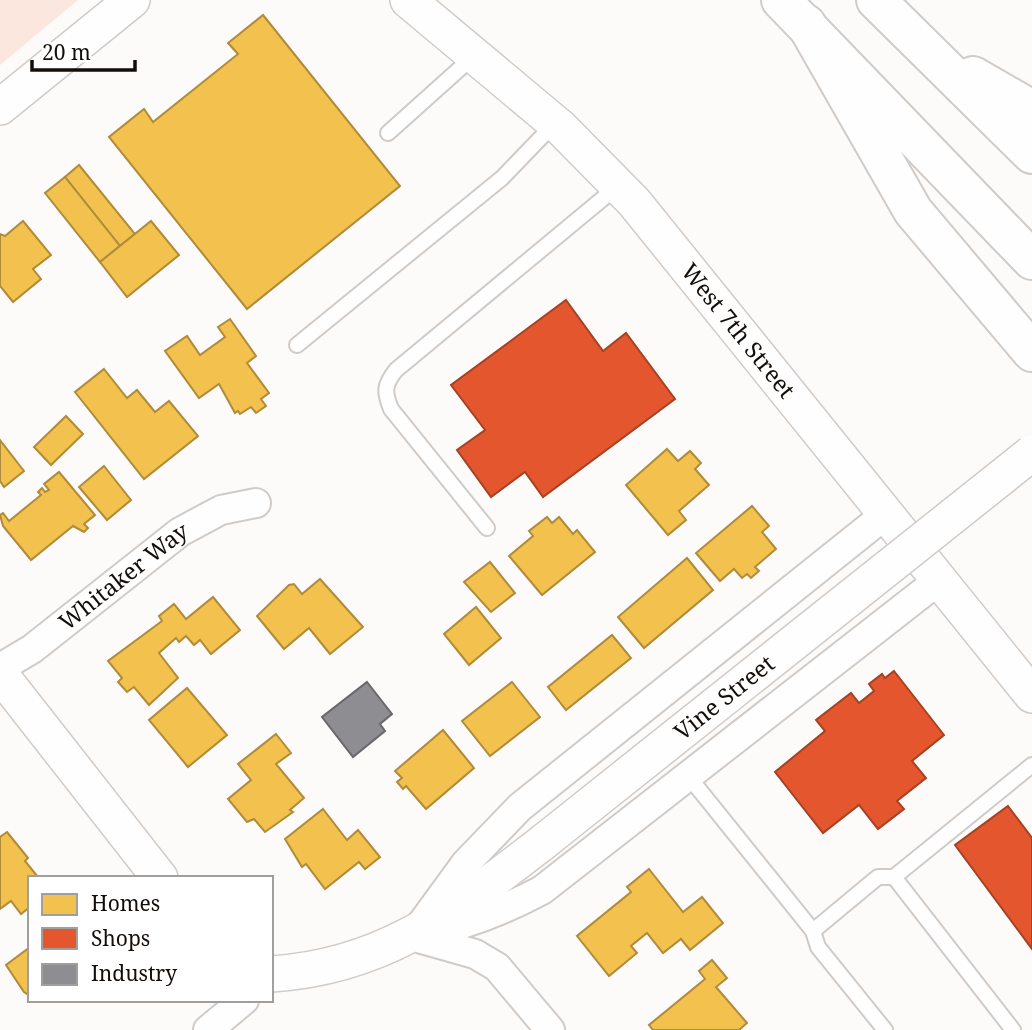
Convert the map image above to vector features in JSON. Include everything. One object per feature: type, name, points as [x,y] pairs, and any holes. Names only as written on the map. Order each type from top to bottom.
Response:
[{"type":"highway","points":[[876,0],[1032,154]]},
{"type":"highway","points":[[793,12],[1032,260]]},
{"type":"highway","points":[[793,12],[913,211],[1032,352]]},
{"type":"highway","points":[[922,47],[1032,110]]},
{"type":"street","points":[[0,107],[132,0]]},
{"type":"street","name":"West 7th Street","points":[[408,0],[555,122],[619,186],[1032,695]]},
{"type":"street","name":"Vine Street","points":[[412,937],[449,915],[542,844],[1032,453]]},
{"type":"street","name":"Whitaker Way","points":[[0,668],[32,649],[180,532],[220,510],[256,503]]},
{"type":"street","name":"Vine Street","points":[[412,937],[466,863],[520,807],[886,514]]},
{"type":"street","name":"Vine Street","points":[[281,977],[362,956],[412,937],[461,927],[500,913],[542,890],[939,580]]},
{"type":"street","points":[[0,674],[158,876]]},
{"type":"street","points":[[412,937],[475,954],[497,967],[550,1030]]},
{"type":"street","points":[[208,1030],[242,1002]]},
{"type":"lane","points":[[388,133],[475,55]]},
{"type":"lane","points":[[297,345],[502,178],[555,122]]},
{"type":"lane","points":[[487,528],[391,409],[385,393],[387,381],[396,370],[619,186]]},
{"type":"lane","points":[[813,931],[878,877],[894,877],[1032,765]]},
{"type":"lane","points":[[689,777],[813,931],[818,947],[885,1030]]},
{"type":"lane","points":[[894,877],[1013,1030]]},
{"type":"shaded area","points":[[0,0],[78,0],[0,65]]},
{"type":"building: Homes","points":[[263,15],[400,186],[247,309],[109,137],[144,109],[153,122],[238,54],[228,43]]},
{"type":"building: Homes","points":[[79,165],[135,234],[120,246],[65,177]]},
{"type":"building: Homes","points":[[65,177],[120,246],[100,262],[45,193]]},
{"type":"building: Homes","points":[[23,221],[51,255],[33,269],[41,279],[13,302],[0,286],[0,234],[5,236]]},
{"type":"building: Homes","points":[[151,221],[179,255],[127,297],[100,262]]},
{"type":"building: Homes","points":[[230,319],[256,356],[247,363],[269,393],[261,399],[266,406],[256,413],[251,407],[240,414],[238,411],[235,413],[219,384],[199,398],[165,351],[187,336],[200,355],[225,337],[218,327]]},
{"type":"building: Homes","points":[[104,369],[127,398],[137,390],[155,412],[169,401],[198,436],[144,479],[75,392]]},
{"type":"building: Homes","points":[[66,416],[83,434],[51,465],[34,447]]},
{"type":"building: Homes","points":[[0,440],[24,471],[4,487],[0,481]]},
{"type":"building: Homes","points":[[667,449],[678,461],[690,451],[701,463],[695,469],[709,485],[679,511],[686,520],[668,535],[626,485]]},
{"type":"building: Homes","points":[[104,466],[131,500],[107,520],[79,487]]},
{"type":"building: Homes","points":[[59,472],[95,515],[84,524],[88,528],[84,532],[73,526],[31,560],[3,526],[0,515],[3,513],[9,521],[41,495],[38,492],[42,488],[45,492],[49,490],[44,484]]},
{"type":"building: Homes","points":[[752,506],[769,526],[762,532],[776,549],[755,567],[759,571],[751,578],[747,574],[742,578],[734,569],[720,581],[696,553]]},
{"type":"building: Homes","points":[[547,517],[552,523],[559,517],[573,534],[577,530],[595,552],[542,595],[509,556],[533,536],[529,531]]},
{"type":"building: Homes","points":[[687,558],[713,590],[644,648],[618,617]]},
{"type":"building: Homes","points":[[490,562],[515,593],[491,612],[464,582]]},
{"type":"building: Homes","points":[[320,579],[363,627],[330,654],[309,628],[284,649],[257,616],[289,585],[294,584],[302,594]]},
{"type":"building: Homes","points":[[213,597],[240,630],[211,654],[200,640],[194,645],[186,636],[179,642],[176,638],[159,653],[178,678],[149,705],[134,687],[127,692],[118,682],[122,678],[108,661],[162,621],[159,616],[174,604],[186,619]]},
{"type":"building: Homes","points":[[476,607],[501,638],[469,665],[444,634]]},
{"type":"building: Homes","points":[[612,635],[631,658],[566,710],[548,687]]},
{"type":"building: Homes","points":[[512,682],[540,717],[490,756],[462,721]]},
{"type":"building: Homes","points":[[187,688],[227,735],[188,767],[149,720]]},
{"type":"building: Homes","points":[[443,730],[474,768],[426,809],[406,786],[403,789],[397,782],[402,778],[395,771]]},
{"type":"building: Homes","points":[[276,734],[291,753],[276,764],[304,798],[290,810],[293,812],[265,832],[254,819],[247,822],[228,799],[251,780],[238,764]]},
{"type":"building: Homes","points":[[323,809],[347,840],[358,830],[380,857],[365,869],[359,862],[325,889],[306,864],[302,867],[285,839]]},
{"type":"building: Homes","points":[[7,832],[28,858],[25,861],[37,876],[28,876],[28,909],[21,914],[11,901],[0,909],[0,837]]},
{"type":"building: Homes","points":[[649,869],[683,912],[702,897],[723,923],[690,950],[681,939],[663,953],[647,933],[631,946],[637,953],[609,976],[577,936],[631,892],[627,887]]},
{"type":"building: Homes","points":[[28,948],[28,995],[24,992],[6,965]]},
{"type":"building: Homes","points":[[712,960],[727,978],[716,987],[747,1023],[739,1030],[653,1030],[649,1025],[705,979],[699,971]]},
{"type":"building: Shops","points":[[566,300],[603,351],[626,333],[675,399],[543,497],[525,472],[491,497],[457,450],[485,430],[451,385]]},
{"type":"building: Shops","points":[[894,671],[944,735],[912,761],[926,778],[897,801],[904,809],[878,829],[859,805],[823,833],[775,772],[825,731],[816,720],[851,693],[859,703],[874,691],[869,684],[882,674],[885,678]]},
{"type":"building: Shops","points":[[1008,806],[1032,838],[1032,949],[955,845]]},
{"type":"building: Industry","points":[[367,682],[392,714],[380,724],[385,731],[353,757],[322,717]]}]
